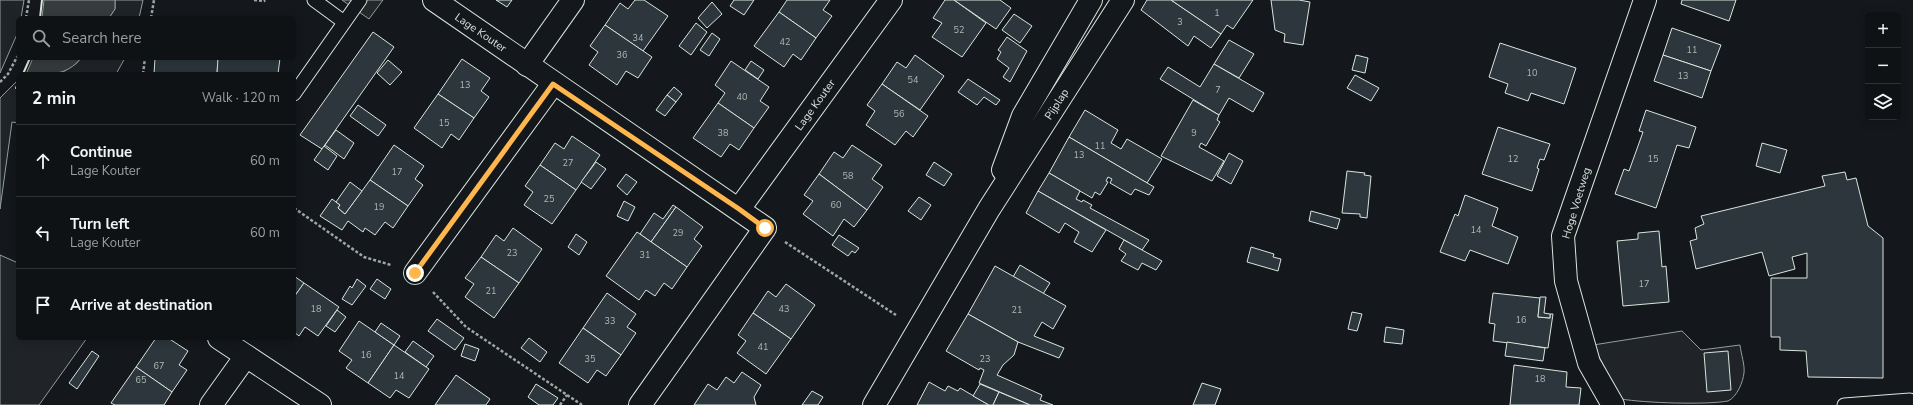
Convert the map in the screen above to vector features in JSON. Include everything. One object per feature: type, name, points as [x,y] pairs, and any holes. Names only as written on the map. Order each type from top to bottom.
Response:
[{"type":"street","name":"Lage Kouter","points":[[434,0],[553,84],[765,228]]},
{"type":"street","points":[[527,65],[573,0]]},
{"type":"street","name":"Lage Kouter","points":[[739,209],[890,0]]},
{"type":"street","name":"Pijplap","points":[[989,209],[1023,116],[1091,0]]},
{"type":"street","name":"Hoge Voetweg","points":[[1613,405],[1589,363],[1566,280],[1563,236],[1645,0]]},
{"type":"street","name":"Pijplap","points":[[874,405],[989,209],[1119,1]]},
{"type":"street","points":[[415,273],[553,84]]},
{"type":"street","points":[[640,405],[765,228]]},
{"type":"street","points":[[222,340],[320,405]]},
{"type":"street","points":[[211,405],[246,356]]},
{"type":"lane","points":[[314,0],[344,22]]},
{"type":"lane","points":[[296,91],[360,0]]},
{"type":"lane","points":[[1844,405],[1910,400]]},
{"type":"path","points":[[26,16],[29,0]]},
{"type":"path","points":[[152,16],[154,0]]},
{"type":"path","points":[[254,0],[264,2],[265,0]]},
{"type":"path","points":[[0,82],[8,74],[16,59]]},
{"type":"path","points":[[143,72],[146,60]]},
{"type":"path","points":[[296,209],[364,257],[415,273],[466,328],[582,405]]},
{"type":"path","points":[[765,228],[918,330]]},
{"type":"path","points":[[560,405],[567,395]]},
{"type":"shaded area","points":[[0,0],[24,0],[21,16],[16,16],[16,37],[0,73]]},
{"type":"shaded area","points":[[44,0],[115,0],[115,9],[110,16],[42,16]]},
{"type":"shaded area","points":[[115,0],[143,0],[139,16],[110,16],[115,9]]},
{"type":"shaded area","points":[[342,0],[383,0],[369,19]]},
{"type":"shaded area","points":[[32,60],[79,60],[69,69],[60,72],[27,72]]},
{"type":"shaded area","points":[[79,60],[124,60],[117,72],[63,72]]},
{"type":"shaded area","points":[[16,82],[16,123],[12,122],[0,209],[0,98]]},
{"type":"shaded area","points":[[0,255],[16,262],[16,340],[86,340],[39,405],[0,405]]},
{"type":"shaded area","points":[[1682,331],[1701,350],[1740,345],[1744,373],[1737,393],[1728,401],[1705,403],[1621,399],[1593,345]]},
{"type":"building","points":[[496,0],[512,0],[507,7]]},
{"type":"building","points":[[635,0],[644,0],[668,16],[643,51],[605,25],[620,3],[628,9]]},
{"type":"building","points":[[734,0],[754,0],[744,15],[730,6]]},
{"type":"building","points":[[787,0],[830,0],[823,10],[832,16],[816,38],[779,12]]},
{"type":"building","points":[[945,0],[954,0],[986,23],[962,57],[932,37],[942,23],[933,18]]},
{"type":"building","points":[[954,0],[1000,0],[1011,8],[996,29]]},
{"type":"building","points":[[1147,0],[1171,0],[1221,34],[1211,48],[1194,36],[1188,46],[1141,10]]},
{"type":"building","points":[[1171,0],[1253,0],[1233,29],[1227,25],[1221,34]]},
{"type":"building","points":[[1271,0],[1299,0],[1310,2],[1303,45],[1284,42],[1285,34],[1275,30]]},
{"type":"building","points":[[1682,0],[1736,0],[1729,21],[1681,4]]},
{"type":"building","points":[[712,2],[722,14],[707,28],[698,18]]},
{"type":"building","points":[[779,12],[816,38],[801,60],[793,54],[784,67],[754,46]]},
{"type":"building","points":[[1014,14],[1032,26],[1020,43],[1002,30]]},
{"type":"building","points":[[696,23],[707,32],[691,55],[679,46]]},
{"type":"building","points":[[605,25],[652,57],[638,78],[626,71],[617,85],[589,65],[598,52],[590,46]]},
{"type":"building","points":[[1672,28],[1721,45],[1711,71],[1663,55]]},
{"type":"building","points":[[373,32],[394,47],[322,149],[300,135]]},
{"type":"building","points":[[712,33],[720,39],[709,56],[700,50]]},
{"type":"building","points":[[1007,37],[1027,51],[1010,82],[1003,77],[1009,68],[997,59],[1001,52],[998,50]]},
{"type":"building","points":[[1229,40],[1254,54],[1239,78],[1214,64]]},
{"type":"building","points":[[1500,43],[1576,68],[1564,104],[1531,93],[1528,101],[1505,93],[1508,84],[1489,77]]},
{"type":"building","points":[[915,55],[944,76],[920,110],[882,84],[897,62],[906,68]]},
{"type":"building","points":[[1356,55],[1368,58],[1365,73],[1352,70]]},
{"type":"building","points":[[1663,55],[1711,71],[1702,98],[1654,81]]},
{"type":"building","points":[[462,59],[490,78],[481,91],[489,97],[474,118],[438,94]]},
{"type":"building","points":[[155,60],[218,60],[217,72],[154,72]]},
{"type":"building","points":[[218,60],[280,60],[278,72],[217,72]]},
{"type":"building","points":[[388,60],[402,72],[390,85],[377,73]]},
{"type":"building","points":[[731,61],[769,87],[760,101],[769,107],[754,128],[718,103],[725,93],[715,85]]},
{"type":"building","points":[[751,61],[764,70],[758,79],[745,70]]},
{"type":"building","points":[[1214,64],[1264,93],[1253,112],[1229,98],[1219,115],[1160,79],[1168,67],[1200,87]]},
{"type":"building","points":[[1355,75],[1379,88],[1371,101],[1347,88]]},
{"type":"building","points":[[968,79],[1000,100],[996,105],[984,97],[977,105],[958,92]]},
{"type":"building","points":[[882,84],[928,116],[913,137],[906,131],[895,145],[866,125],[875,111],[867,105]]},
{"type":"building","points":[[674,87],[682,94],[676,102],[667,95]]},
{"type":"building","points":[[438,94],[474,118],[459,140],[451,134],[442,148],[414,128]]},
{"type":"building","points":[[667,95],[676,102],[665,116],[656,110]]},
{"type":"building","points":[[1193,100],[1219,115],[1217,120],[1220,122],[1206,146],[1201,143],[1199,147],[1224,161],[1212,181],[1161,156]]},
{"type":"building","points":[[718,103],[754,128],[739,150],[730,144],[721,157],[693,138]]},
{"type":"building","points":[[358,105],[386,125],[378,136],[350,116]]},
{"type":"building","points":[[1085,110],[1118,130],[1111,143],[1121,149],[1127,139],[1162,159],[1147,183],[1069,137]]},
{"type":"building","points":[[1646,110],[1696,127],[1689,148],[1677,145],[1656,208],[1615,194],[1624,169],[1629,171],[1643,132],[1639,131]]},
{"type":"building","points":[[1498,127],[1550,144],[1544,160],[1540,159],[1537,168],[1539,169],[1532,191],[1482,174]]},
{"type":"building","points":[[336,130],[354,143],[344,159],[325,145]]},
{"type":"building","points":[[572,136],[600,155],[576,190],[540,165],[555,143],[564,149]]},
{"type":"building","points":[[1069,137],[1154,187],[1149,195],[1135,189],[1131,195],[1110,183],[1112,179],[1108,177],[1106,181],[1108,182],[1100,195],[1095,192],[1092,198],[1049,173]]},
{"type":"building","points":[[1762,143],[1787,150],[1780,173],[1756,166]]},
{"type":"building","points":[[394,145],[424,166],[415,179],[423,185],[408,206],[370,180]]},
{"type":"building","points":[[852,145],[882,165],[872,179],[883,187],[867,210],[819,174],[834,152],[843,158]]},
{"type":"building","points":[[324,146],[337,156],[328,170],[314,160]]},
{"type":"building","points":[[1229,153],[1243,161],[1231,184],[1217,176]]},
{"type":"building","points":[[596,162],[606,169],[591,189],[581,182]]},
{"type":"building","points":[[934,162],[952,174],[944,186],[926,175]]},
{"type":"building","points":[[540,165],[576,190],[552,224],[524,205],[533,192],[525,186]]},
{"type":"building","points":[[1347,171],[1365,173],[1364,175],[1371,176],[1367,218],[1360,217],[1360,214],[1342,213]]},
{"type":"building","points":[[1845,172],[1847,180],[1856,178],[1868,226],[1883,238],[1883,378],[1808,377],[1806,351],[1780,350],[1780,337],[1771,337],[1771,278],[1807,278],[1807,253],[1792,257],[1795,269],[1769,276],[1762,252],[1696,269],[1690,241],[1697,239],[1695,228],[1704,224],[1701,216],[1825,186],[1822,176]]},
{"type":"building","points":[[1049,173],[1080,191],[1076,199],[1082,202],[1083,200],[1092,205],[1090,208],[1149,240],[1142,250],[1038,191]]},
{"type":"building","points":[[626,174],[637,182],[627,195],[617,186]]},
{"type":"building","points":[[819,174],[867,210],[854,227],[844,219],[833,236],[803,214],[813,201],[804,195]]},
{"type":"building","points":[[370,180],[408,206],[393,228],[385,222],[375,235],[365,228],[363,232],[348,221],[342,230],[320,216],[332,199],[340,205],[338,208],[345,214]]},
{"type":"building","points":[[350,182],[362,191],[345,214],[338,208],[340,205],[336,202]]},
{"type":"building","points":[[1038,191],[1106,230],[1092,252],[1074,242],[1079,232],[1065,223],[1059,233],[1026,213]]},
{"type":"building","points":[[1465,195],[1498,208],[1492,226],[1518,237],[1508,264],[1470,250],[1465,261],[1440,252],[1455,214],[1458,216]]},
{"type":"building","points":[[919,197],[931,205],[921,220],[908,211]]},
{"type":"building","points":[[624,201],[635,207],[628,221],[617,216]]},
{"type":"building","points":[[673,205],[676,207],[651,242],[640,234],[654,213],[663,219]]},
{"type":"building","points":[[676,207],[703,227],[694,239],[702,246],[687,267],[651,242]]},
{"type":"building","points":[[1311,211],[1340,219],[1337,229],[1309,221]]},
{"type":"building","points":[[513,228],[542,249],[519,283],[481,257],[496,235],[504,241]]},
{"type":"building","points":[[1659,231],[1662,267],[1666,266],[1669,302],[1623,306],[1617,241],[1638,239],[1638,233]]},
{"type":"building","points":[[637,232],[687,267],[672,289],[664,283],[655,296],[646,290],[639,300],[606,276]]},
{"type":"building","points":[[576,234],[587,242],[579,255],[568,247]]},
{"type":"building","points":[[839,235],[859,248],[855,253],[852,251],[848,256],[832,245]]},
{"type":"building","points":[[1124,240],[1162,261],[1156,270],[1142,263],[1138,270],[1121,261],[1126,254],[1119,249]]},
{"type":"building","points":[[1251,247],[1274,254],[1273,257],[1281,259],[1278,271],[1247,262]]},
{"type":"building","points":[[481,257],[519,283],[494,318],[465,297],[474,284],[465,278]]},
{"type":"building","points":[[1020,265],[1050,283],[1043,294],[1013,277]]},
{"type":"building","points":[[995,266],[1066,306],[1053,329],[1042,322],[1034,336],[1064,348],[1059,358],[1018,342],[968,314]]},
{"type":"building","points":[[296,277],[304,283],[296,294]]},
{"type":"building","points":[[357,279],[366,286],[352,305],[342,299],[350,286],[352,288]]},
{"type":"building","points":[[377,279],[391,289],[385,299],[370,289]]},
{"type":"building","points":[[304,283],[339,307],[318,336],[305,327],[299,336],[296,334],[296,294]]},
{"type":"building","points":[[786,284],[815,305],[791,339],[753,313],[768,291],[776,297]]},
{"type":"building","points":[[607,293],[636,314],[627,327],[636,333],[621,355],[583,328]]},
{"type":"building","points":[[1493,293],[1540,298],[1538,317],[1550,318],[1550,314],[1553,314],[1548,348],[1493,341],[1495,324],[1489,323]]},
{"type":"building","points":[[1540,297],[1546,297],[1544,313],[1550,314],[1550,318],[1538,317]]},
{"type":"building","points":[[337,310],[346,317],[335,332],[326,326]]},
{"type":"building","points":[[1352,312],[1362,314],[1357,331],[1348,329]]},
{"type":"building","points":[[753,313],[791,339],[766,374],[737,353],[746,341],[738,335]]},
{"type":"building","points":[[968,314],[1018,342],[1014,355],[1003,365],[997,375],[1042,395],[1040,400],[1053,405],[1030,405],[979,383],[984,370],[980,368],[979,370],[946,351]]},
{"type":"building","points":[[437,319],[464,338],[455,350],[428,331]]},
{"type":"building","points":[[359,321],[394,345],[368,383],[346,368],[352,360],[339,351]]},
{"type":"building","points":[[381,323],[400,336],[394,345],[375,332]]},
{"type":"building","points":[[1386,327],[1404,330],[1402,344],[1384,342]]},
{"type":"building","points":[[583,328],[621,355],[606,376],[597,370],[588,383],[559,363]]},
{"type":"building","points":[[529,338],[547,352],[540,362],[521,348]]},
{"type":"building","points":[[155,340],[171,340],[188,351],[179,365],[187,370],[172,392],[136,367]]},
{"type":"building","points":[[413,341],[434,356],[426,367],[405,352]]},
{"type":"building","points":[[1507,342],[1545,348],[1543,361],[1505,356]]},
{"type":"building","points":[[465,344],[479,349],[475,361],[461,356]]},
{"type":"building","points":[[394,345],[429,369],[409,398],[396,390],[390,398],[368,383]]},
{"type":"building","points":[[92,351],[99,356],[77,389],[69,383]]},
{"type":"building","points":[[1728,351],[1731,390],[1707,392],[1704,353]]},
{"type":"building","points":[[1514,365],[1567,372],[1566,387],[1581,388],[1579,405],[1510,405]]},
{"type":"building","points":[[136,367],[172,392],[164,405],[115,405],[111,403]]},
{"type":"building","points":[[742,372],[761,385],[754,397],[756,405],[694,405],[708,384],[717,390],[726,377],[734,383]]},
{"type":"building","points":[[456,375],[490,399],[486,405],[435,405]]},
{"type":"building","points":[[929,382],[945,391],[948,386],[958,391],[960,388],[989,405],[917,405]]},
{"type":"building","points":[[1202,383],[1221,389],[1215,405],[1193,405]]},
{"type":"building","points":[[536,384],[558,398],[553,405],[539,405],[528,397]]},
{"type":"building","points":[[980,384],[999,392],[993,405],[989,405],[973,396]]},
{"type":"building","points":[[812,391],[823,397],[818,405],[802,405]]},
{"type":"building","points":[[999,392],[1030,405],[993,405]]},
{"type":"wall","points":[[40,16],[42,0]]},
{"type":"wall","points":[[24,72],[29,60]]},
{"type":"route","points":[[415,273],[553,84],[765,228]]}]
